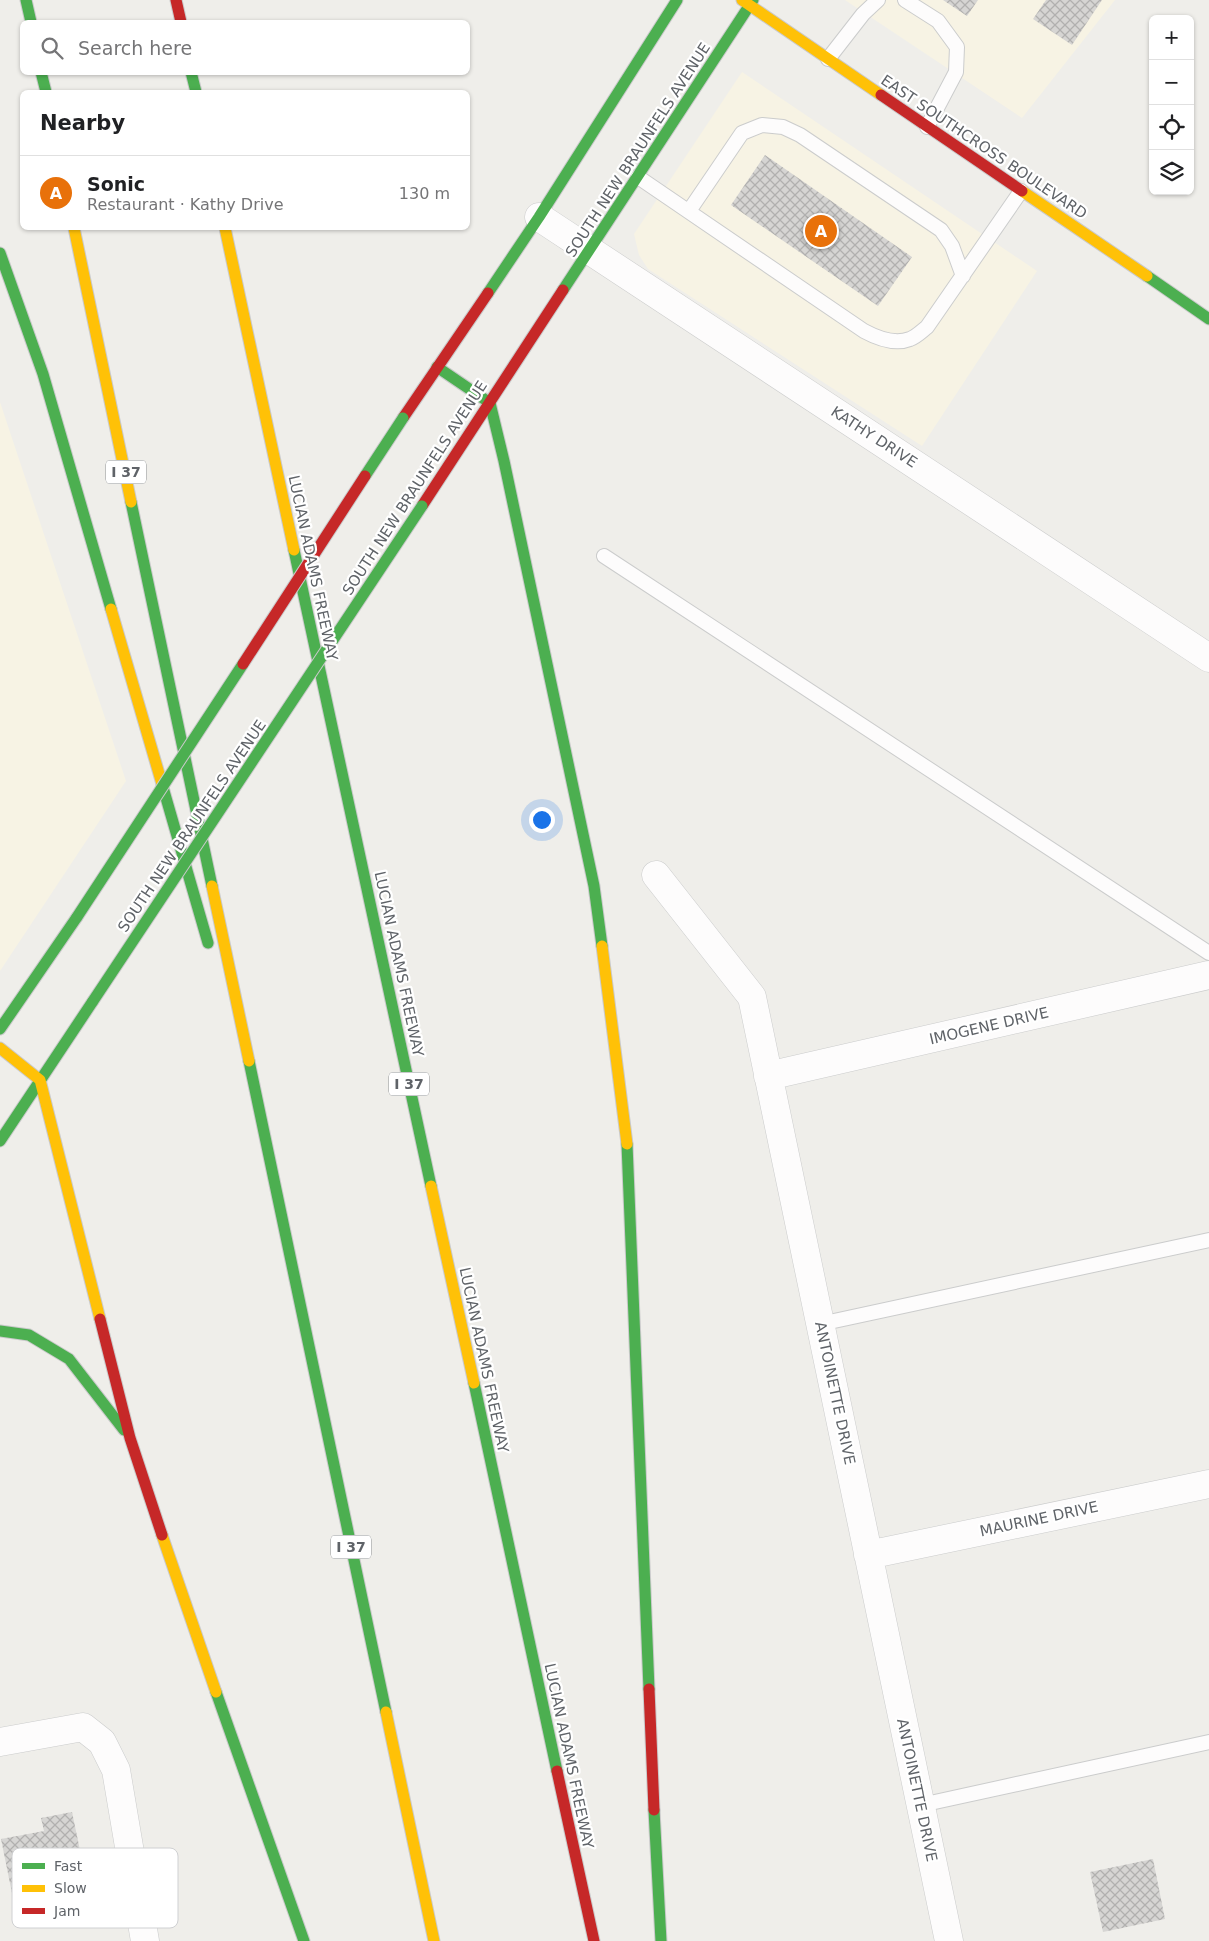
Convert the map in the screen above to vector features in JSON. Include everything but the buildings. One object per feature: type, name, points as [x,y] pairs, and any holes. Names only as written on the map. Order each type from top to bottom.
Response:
[{"type":"main road","points":[[26,0],[31,20]]},
{"type":"main road","points":[[176,0],[181,20]]},
{"type":"main road","points":[[0,1029],[78,916],[403,418],[539,217],[677,0]]},
{"type":"main road","name":"EAST SOUTHCROSS BOULEVARD","points":[[748,2],[927,127],[1209,318]]},
{"type":"main road","name":"SOUTH NEW BRAUNFELS AVENUE","points":[[0,1141],[591,251],[748,2]]},
{"type":"main road","points":[[42,75],[46,90]]},
{"type":"main road","points":[[193,75],[196,90]]},
{"type":"main road","name":"I 37","points":[[74,230],[434,1941]]},
{"type":"main road","name":"LUCIAN ADAMS FREEWAY","points":[[225,230],[594,1941]]},
{"type":"main road","points":[[0,253],[43,374],[211,953]]},
{"type":"main road","points":[[437,367],[490,403],[594,886],[629,1156],[652,1779],[661,1941]]},
{"type":"main road","points":[[222,991],[269,1152]]},
{"type":"main road","points":[[0,1048],[40,1080],[130,1438],[180,1589],[304,1941]]},
{"type":"main road","points":[[0,1331],[29,1335],[69,1359],[130,1438]]},
{"type":"street","name":"KATHY DRIVE","points":[[539,217],[1209,658]]},
{"type":"street","name":"ANTOINETTE DRIVE","points":[[656,875],[752,997],[949,1941]]},
{"type":"street","name":"IMOGENE DRIVE","points":[[768,1076],[1209,975]]},
{"type":"street","name":"MAURINE DRIVE","points":[[868,1555],[1209,1484]]},
{"type":"street","points":[[0,1742],[83,1727],[102,1742],[116,1770],[129,1848]]},
{"type":"street","points":[[143,1928],[145,1941]]},
{"type":"lane","points":[[828,59],[863,14],[878,0]]},
{"type":"lane","points":[[905,0],[938,21],[957,46],[956,72],[927,127]]},
{"type":"lane","points":[[689,211],[742,133],[762,125],[783,127],[800,135],[941,230],[952,246],[963,276]]},
{"type":"lane","points":[[638,177],[864,331],[877,338],[892,341],[910,339],[927,327],[1022,191]]},
{"type":"lane","points":[[604,556],[1209,953]]},
{"type":"lane","points":[[820,1324],[1209,1240]]},
{"type":"lane","points":[[921,1805],[1209,1742]]},
{"type":"shaded area","points":[[845,0],[1115,0],[1022,118]]},
{"type":"shaded area","points":[[742,72],[1037,271],[922,446],[648,269],[639,255],[634,234]]},
{"type":"shaded area","points":[[0,402],[126,781],[0,971]]},
{"type":"traffic: fast","points":[[26,0],[31,20]]},
{"type":"traffic: fast","points":[[488,293],[539,217],[677,0]]},
{"type":"traffic: fast","points":[[563,290],[753,0]]},
{"type":"traffic: fast","points":[[42,75],[46,90]]},
{"type":"traffic: fast","points":[[192,75],[196,90]]},
{"type":"traffic: fast","points":[[0,253],[43,374],[111,609]]},
{"type":"traffic: fast","points":[[1147,276],[1209,319]]},
{"type":"traffic: fast","points":[[437,367],[490,403],[594,886],[602,946]]},
{"type":"traffic: fast","points":[[365,476],[403,418]]},
{"type":"traffic: fast","points":[[131,502],[212,886]]},
{"type":"traffic: fast","points":[[93,1001],[422,506]]},
{"type":"traffic: fast","points":[[294,550],[431,1186]]},
{"type":"traffic: fast","points":[[77,917],[243,664]]},
{"type":"traffic: fast","points":[[162,784],[208,943]]},
{"type":"traffic: fast","points":[[0,1029],[77,917]]},
{"type":"traffic: fast","points":[[0,1141],[93,1001]]},
{"type":"traffic: fast","points":[[249,1061],[386,1712]]},
{"type":"traffic: fast","points":[[627,1144],[649,1689]]},
{"type":"traffic: fast","points":[[0,1331],[29,1335],[69,1359],[124,1430]]},
{"type":"traffic: fast","points":[[474,1383],[557,1771]]},
{"type":"traffic: fast","points":[[216,1692],[304,1941]]},
{"type":"traffic: fast","points":[[654,1810],[661,1941]]},
{"type":"traffic: slow","points":[[742,0],[881,95]]},
{"type":"traffic: slow","points":[[1022,191],[1147,276]]},
{"type":"traffic: slow","points":[[74,230],[131,502]]},
{"type":"traffic: slow","points":[[225,230],[294,550]]},
{"type":"traffic: slow","points":[[111,609],[162,784]]},
{"type":"traffic: slow","points":[[212,886],[249,1061]]},
{"type":"traffic: slow","points":[[602,946],[627,1144]]},
{"type":"traffic: slow","points":[[0,1048],[40,1080],[100,1319]]},
{"type":"traffic: slow","points":[[431,1186],[474,1383]]},
{"type":"traffic: slow","points":[[162,1535],[216,1692]]},
{"type":"traffic: slow","points":[[386,1712],[434,1941]]},
{"type":"traffic: jam","points":[[176,0],[181,20]]},
{"type":"traffic: jam","points":[[881,95],[1022,191]]},
{"type":"traffic: jam","points":[[422,506],[563,290]]},
{"type":"traffic: jam","points":[[403,418],[488,293]]},
{"type":"traffic: jam","points":[[243,664],[365,476]]},
{"type":"traffic: jam","points":[[100,1319],[130,1438],[162,1535]]},
{"type":"traffic: jam","points":[[649,1689],[654,1810]]},
{"type":"traffic: jam","points":[[557,1771],[594,1941]]},
{"type":"place","name":"Sonic","points":[[821,231]]}]
